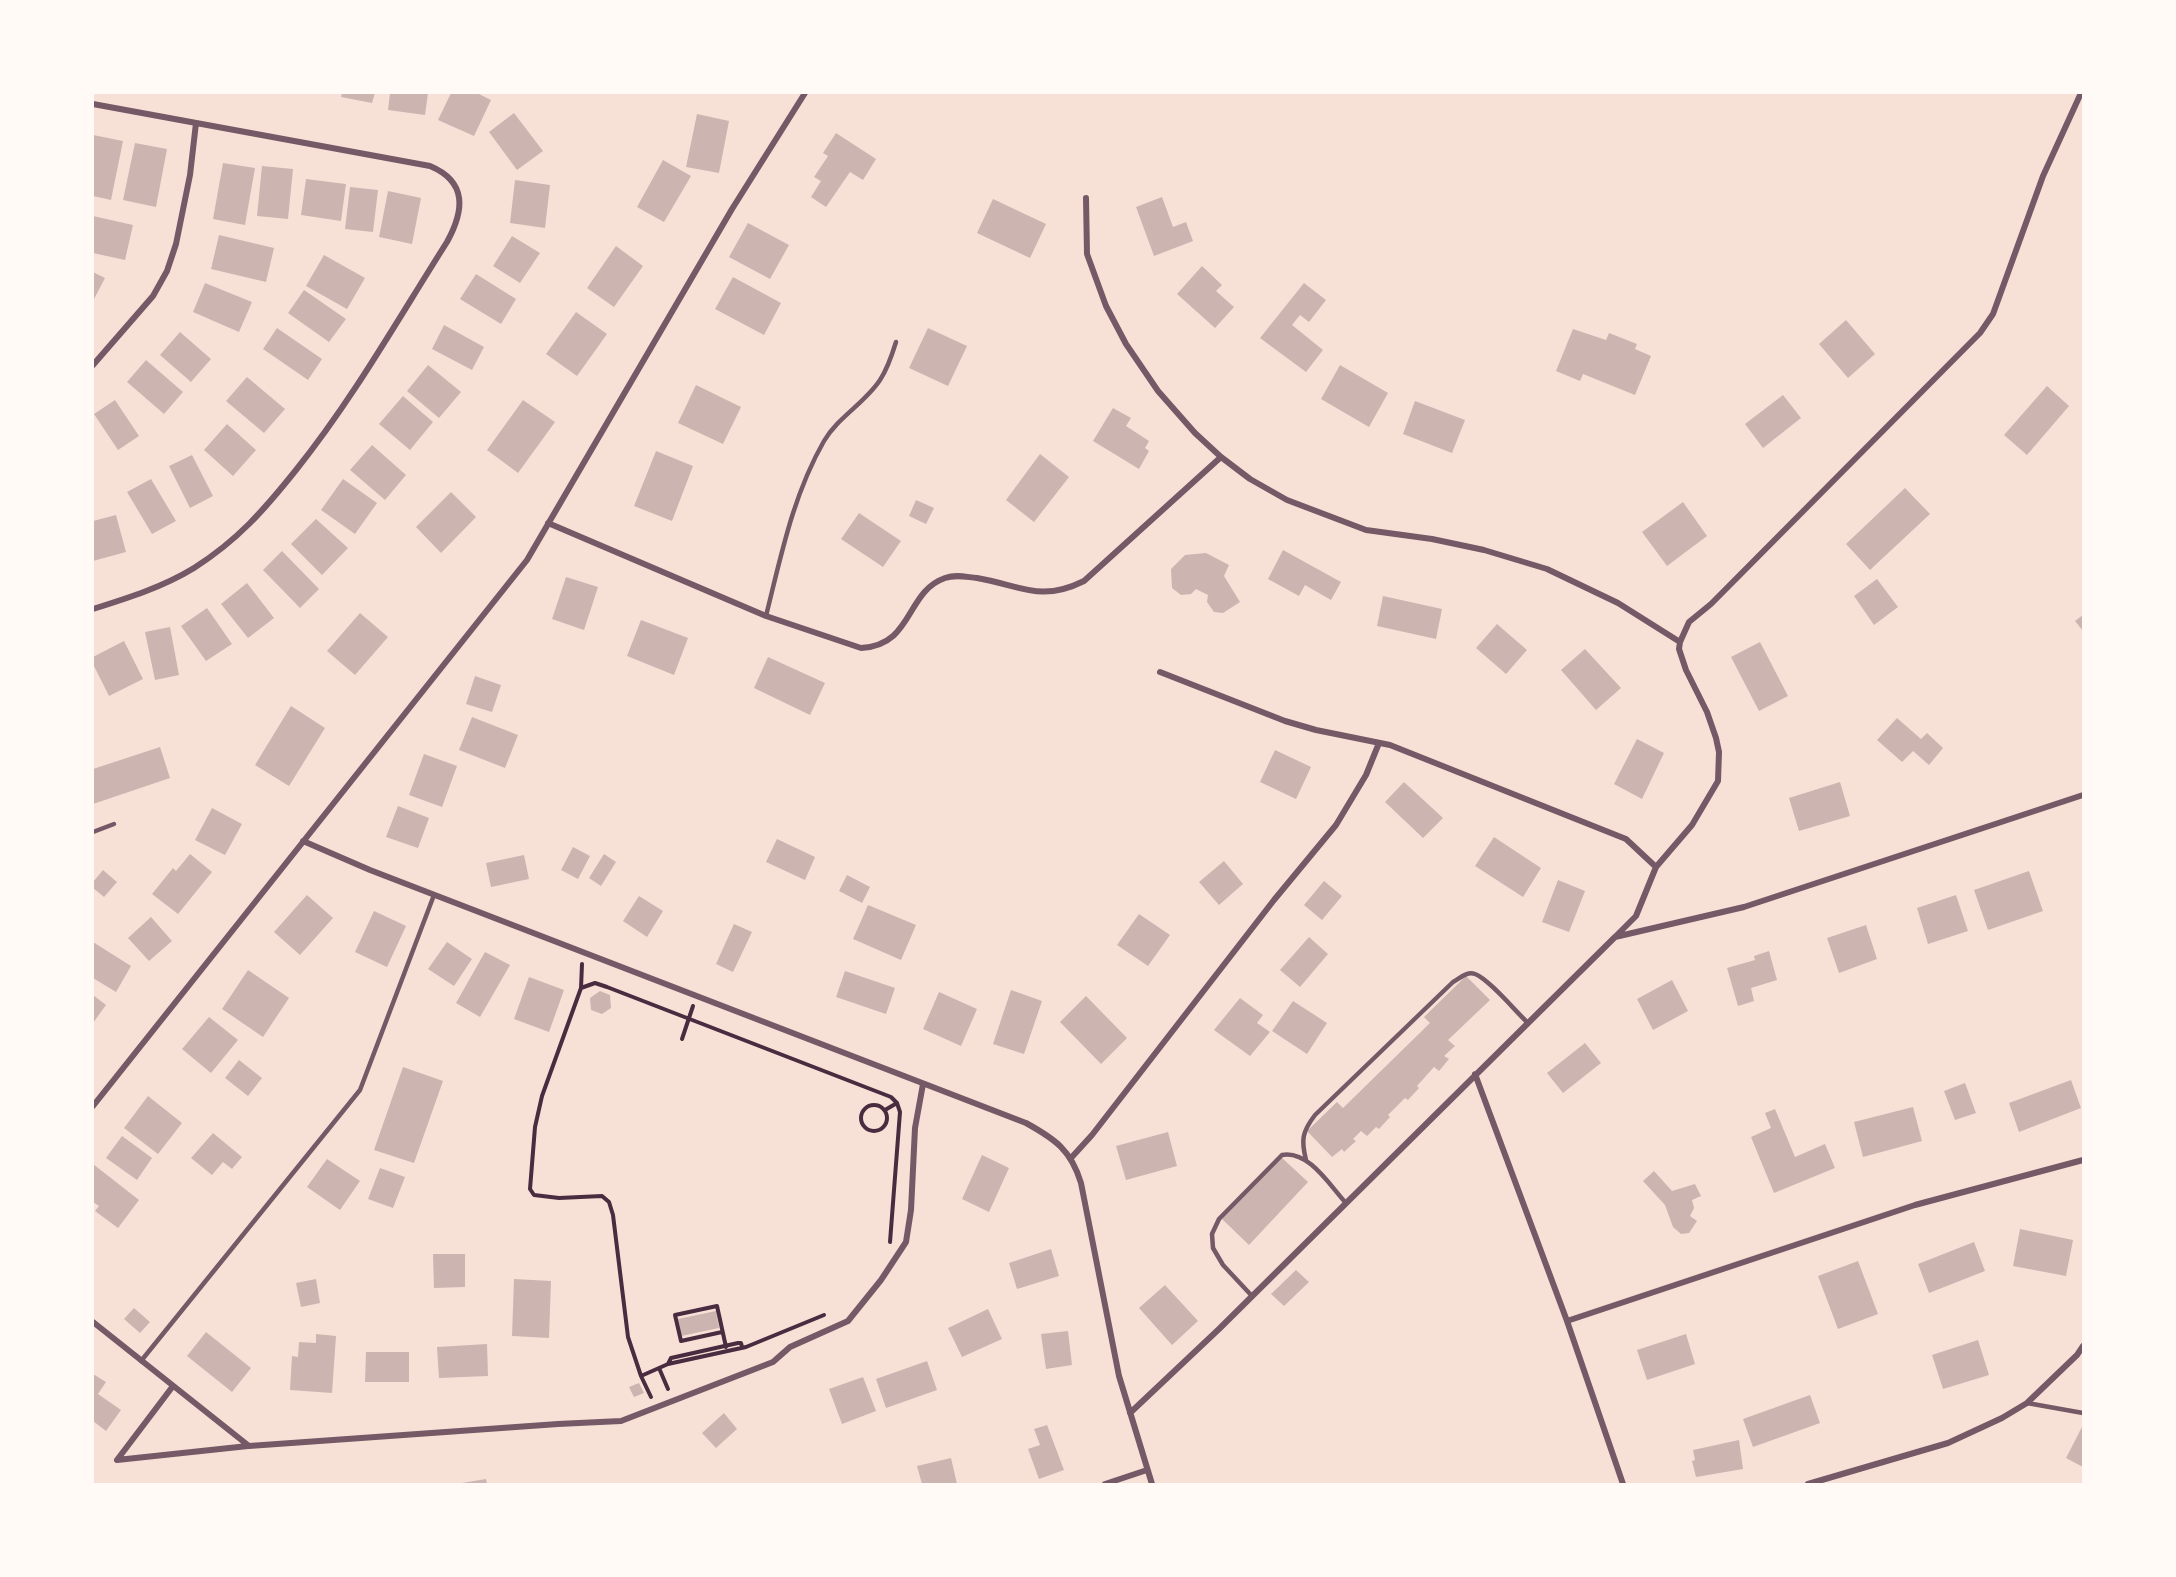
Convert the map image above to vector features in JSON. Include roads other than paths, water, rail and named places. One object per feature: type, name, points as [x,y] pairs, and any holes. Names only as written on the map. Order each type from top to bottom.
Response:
[{"type":"street","points":[[93,1106],[527,560],[681,294],[805,93]]},
{"type":"street","points":[[1130,1413],[1252,1296],[1636,916],[1656,867],[1692,825],[1718,781],[1719,752],[1716,738],[1679,649],[1689,622],[1711,604],[1980,333],[1993,314],[2043,176],[2081,93]]},
{"type":"street","points":[[93,104],[430,166],[443,172],[453,182],[460,209],[457,223],[323,437],[260,515],[194,568],[156,588],[93,609]]},
{"type":"street","points":[[93,365],[153,296],[167,271],[176,244],[188,186],[196,123]]},
{"type":"street","points":[[1086,198],[1087,254],[1106,306],[1126,344],[1158,391],[1195,434],[1250,479],[1287,500],[1366,530],[1432,539],[1484,550],[1547,569],[1618,603],[1680,642]]},
{"type":"street","points":[[549,523],[766,615],[861,648],[875,647],[888,642],[915,608],[922,594],[933,584],[945,578],[959,576],[999,581],[1029,591],[1058,591],[1071,588],[1084,581],[1221,457]]},
{"type":"street","points":[[1160,672],[1285,721],[1400,750],[1626,839],[1656,867]]},
{"type":"street","points":[[1071,1158],[1092,1135],[1274,900],[1336,825],[1366,775],[1379,743]]},
{"type":"street","points":[[1615,937],[1744,907],[2083,795]]},
{"type":"street","points":[[303,841],[434,895],[1026,1123],[1050,1137],[1071,1158],[1081,1183],[1117,1365],[1152,1484]]},
{"type":"street","points":[[1475,1074],[1567,1321],[1623,1484]]},
{"type":"street","points":[[173,1386],[117,1460],[249,1446],[621,1421],[773,1362],[790,1347],[848,1321],[881,1280],[906,1242],[911,1210],[915,1128],[923,1084]]},
{"type":"street","points":[[1567,1321],[1916,1204],[2083,1160]]},
{"type":"street","points":[[93,1322],[249,1446]]},
{"type":"street","points":[[1808,1484],[1948,1443],[2002,1418],[2027,1403],[2077,1355],[2083,1346]]},
{"type":"street","points":[[1105,1484],[1147,1470]]},
{"type":"lane","points":[[766,615],[789,522],[825,439],[880,381],[896,342]]},
{"type":"lane","points":[[93,832],[114,824]]},
{"type":"lane","points":[[141,1360],[360,1090],[434,895]]},
{"type":"lane","points":[[1306,1160],[1303,1144],[1304,1129],[1315,1115],[1453,982],[1467,974],[1475,974],[1528,1023]]},
{"type":"lane","points":[[1252,1296],[1223,1265],[1214,1248],[1212,1234],[1219,1219],[1282,1155],[1290,1154],[1306,1160],[1346,1203]]},
{"type":"lane","points":[[2027,1403],[2083,1413]]}]
